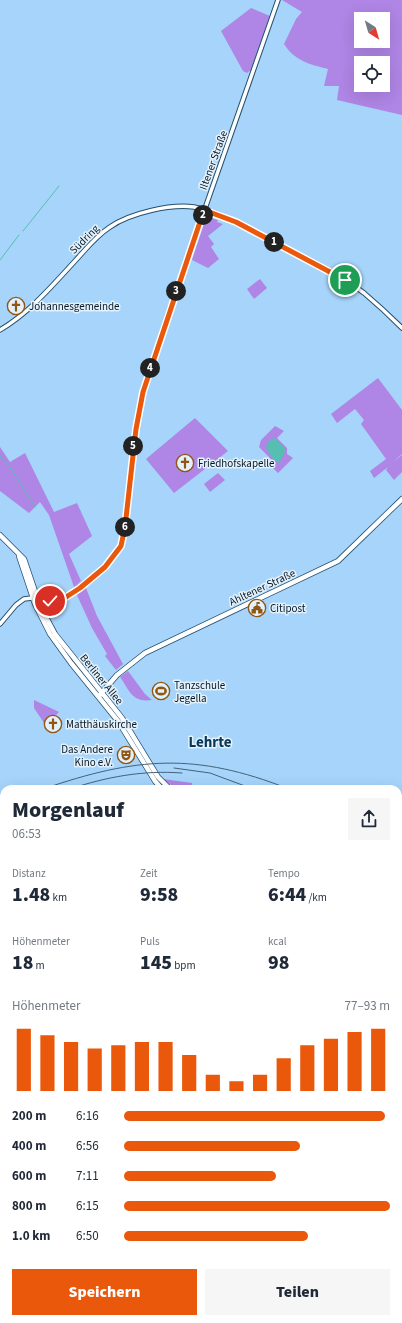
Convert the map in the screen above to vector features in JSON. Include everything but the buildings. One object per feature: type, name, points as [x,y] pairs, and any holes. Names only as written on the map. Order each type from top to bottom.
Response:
[{"type":"main road","name":"Ahltener Straße","points":[[100,694],[117,675],[145,653],[338,561],[402,499]]},
{"type":"main road","points":[[0,535],[11,545],[21,560],[35,598]]},
{"type":"main road","name":"Berliner Allee","points":[[35,598],[66,649],[126,731],[153,777],[162,785]]},
{"type":"main road","name":"Berliner Allee","points":[[35,598],[50,634],[71,663],[100,694]]},
{"type":"main road","points":[[45,616],[44,605],[50,601]]},
{"type":"street","name":"Iltener Straße","points":[[35,598],[50,601],[63,599],[80,588],[105,567],[121,546],[125,527],[136,429],[143,392],[204,210],[278,0]]},
{"type":"street","name":"Südring","points":[[0,330],[33,306],[92,242],[111,226],[131,216],[157,210],[189,207],[204,210],[236,222],[341,278],[374,302],[402,328]]},
{"type":"street","points":[[0,624],[19,602],[35,598]]},
{"type":"shaded area","points":[[282,0],[402,0],[402,115],[337,100],[339,86],[324,86],[328,69],[303,61],[288,50],[284,44],[296,19],[302,12]]},
{"type":"shaded area","points":[[251,8],[270,16],[251,70],[247,73],[243,71],[221,31]]},
{"type":"shaded area","points":[[210,218],[218,220],[217,222],[223,224],[208,236],[214,244],[211,247],[219,259],[208,268],[192,260],[205,221]]},
{"type":"shaded area","points":[[260,279],[267,288],[254,299],[247,289]]},
{"type":"shaded area","points":[[378,378],[402,410],[402,454],[393,462],[402,455],[402,472],[394,480],[386,470],[388,467],[374,478],[370,471],[386,459],[361,424],[364,420],[355,409],[337,423],[331,414]]},
{"type":"shaded area","points":[[195,418],[228,451],[174,493],[146,459]]},
{"type":"shaded area","points":[[275,426],[284,431],[277,438],[287,448],[287,454],[293,458],[278,473],[269,464],[273,461],[259,447],[261,440]]},
{"type":"shaded area","points":[[275,438],[286,450],[279,463],[272,458],[266,447],[269,441]]},
{"type":"shaded area","points":[[0,447],[10,462],[25,453],[54,512],[77,503],[92,536],[69,554],[81,581],[74,587],[49,515],[40,502],[29,513],[0,491]]},
{"type":"shaded area","points":[[218,473],[225,480],[210,492],[204,484]]},
{"type":"shaded area","points":[[86,588],[97,616],[123,664],[116,670],[105,656],[107,654],[92,628],[77,595]]},
{"type":"shaded area","points":[[128,671],[145,694],[152,700],[140,700],[132,695],[120,677]]},
{"type":"shaded area","points":[[34,700],[59,712],[46,726],[34,708]]},
{"type":"shaded area","points":[[163,779],[192,783],[192,785],[171,785]]},
{"type":"waterway","points":[[23,231],[59,186]]},
{"type":"waterway","points":[[0,260],[19,235]]},
{"type":"waterway","points":[[0,456],[6,461],[35,507]]},
{"type":"railway","points":[[55,785],[108,770],[137,765],[166,763],[195,764],[224,769],[278,785]]},
{"type":"railway","points":[[174,768],[210,773],[242,785]]},
{"type":"railway","points":[[84,785],[125,775],[167,772],[182,773]]},
{"type":"place","name":"Johannesgemeinde","points":[[16,306]]},
{"type":"place","name":"Friedhofskapelle","points":[[185,463]]},
{"type":"place","name":"Citipost","points":[[257,608]]},
{"type":"place","name":"Tanzschule Jegella","points":[[161,691]]},
{"type":"place","name":"Matthäuskirche","points":[[53,724]]},
{"type":"place","name":"Das Andere Kino e.V.","points":[[126,755]]},
{"type":"district","name":"Lehrte","points":[[210,742]]},
{"type":"route","points":[[50,601],[63,599],[80,588],[105,567],[121,546],[128,506],[132,453],[143,392],[149,370],[204,210],[236,222],[345,280]]}]
